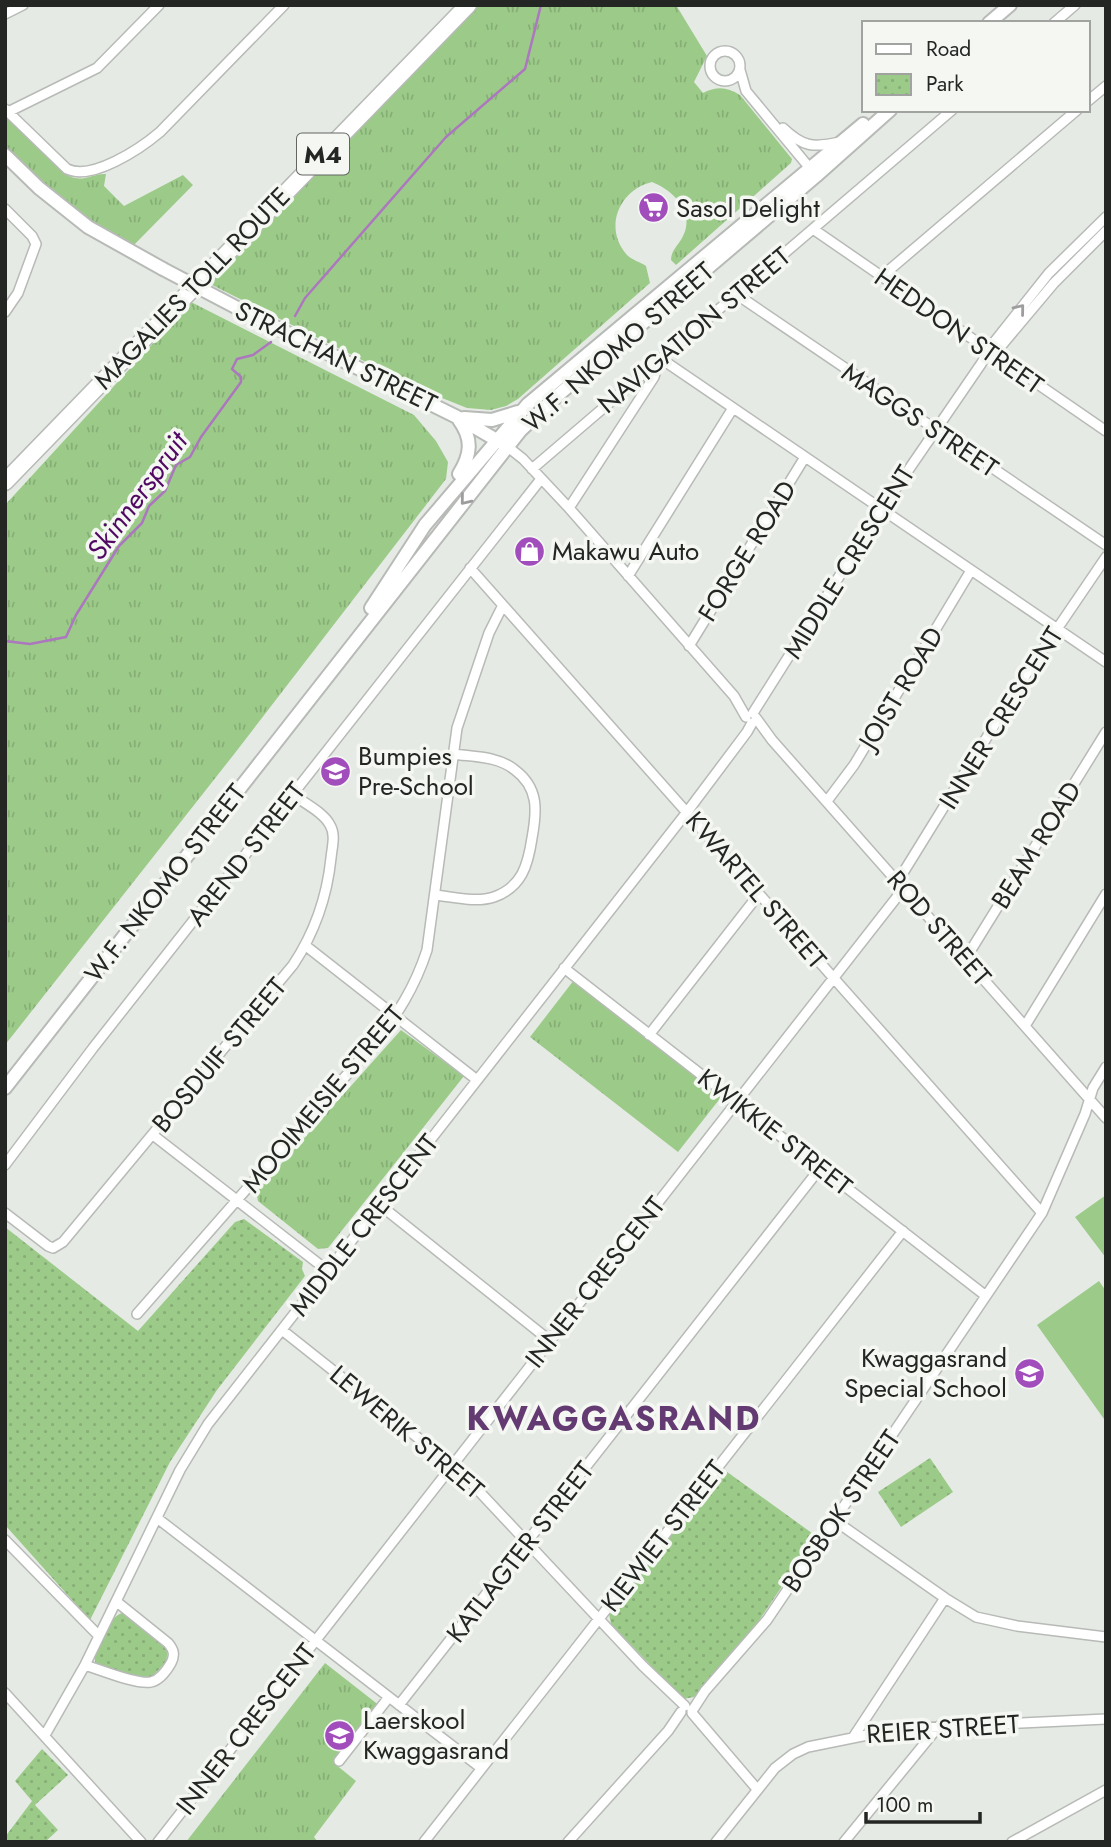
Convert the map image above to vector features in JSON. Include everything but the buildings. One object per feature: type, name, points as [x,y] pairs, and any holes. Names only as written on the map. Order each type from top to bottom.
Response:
[{"type":"highway","name":"MAGALIES TOLL ROUTE","points":[[5,468],[456,5]]},
{"type":"highway","name":"MAGALIES TOLL ROUTE","points":[[5,482],[468,5]]},
{"type":"main road","points":[[991,21],[1010,5]]},
{"type":"main road","name":"W.F. NKOMO STREET","points":[[5,1088],[538,412],[878,112]]},
{"type":"main road","name":"W.F. NKOMO STREET","points":[[325,679],[425,525],[523,410],[548,386],[887,112]]},
{"type":"main road","name":"STRACHAN STREET","points":[[5,155],[39,188],[88,227],[245,312],[457,417],[496,440]]},
{"type":"main road","points":[[457,417],[492,420],[523,410]]},
{"type":"main road","points":[[425,525],[469,454],[467,433],[457,417]]},
{"type":"main road","name":"ROD STREET","points":[[496,440],[508,447]]},
{"type":"street","points":[[7,10],[23,5]]},
{"type":"street","points":[[159,5],[97,68],[6,110],[62,165],[79,173],[93,170],[129,153],[160,132],[284,5]]},
{"type":"street","points":[[1056,21],[1075,5]]},
{"type":"street","points":[[746,91],[740,60],[734,53],[724,50],[715,54],[710,63],[711,74],[746,91],[813,171]]},
{"type":"street","points":[[728,81],[735,78],[740,70]]},
{"type":"street","points":[[1090,99],[1106,86]]},
{"type":"street","points":[[756,103],[801,143],[821,145],[841,142]]},
{"type":"street","name":"NAVIGATION STREET","points":[[533,469],[950,112]]},
{"type":"street","points":[[881,277],[1075,112]]},
{"type":"street","points":[[5,209],[32,236],[36,244],[18,293],[5,312]]},
{"type":"street","name":"MIDDLE CRESCENT","points":[[44,1735],[85,1665],[193,1446],[687,812],[735,747],[881,510],[935,430],[1049,273],[1106,217]]},
{"type":"street","name":"HEDDON STREET","points":[[813,229],[990,354],[1106,431]]},
{"type":"street","name":"MIDDLE CRESCENT","points":[[990,354],[1009,338],[1054,283],[1106,231]]},
{"type":"street","name":"MAGGS STREET","points":[[736,294],[1106,545]]},
{"type":"street","points":[[1005,363],[1009,338]]},
{"type":"street","points":[[569,508],[654,377],[660,358],[1106,662]]},
{"type":"street","points":[[628,576],[733,408]]},
{"type":"street","name":"ROD STREET","points":[[508,447],[533,469],[569,508],[1106,1118]]},
{"type":"street","name":"FORGE ROAD","points":[[689,646],[805,457]]},
{"type":"street","name":"AREND STREET","points":[[5,1165],[93,1048],[541,479]]},
{"type":"street","name":"INNER CRESCENT","points":[[158,1842],[834,978],[901,885],[1058,627],[1106,556]]},
{"type":"street","name":"KWARTEL STREET","points":[[470,568],[1042,1213]]},
{"type":"street","name":"JOIST ROAD","points":[[827,801],[854,765],[971,572]]},
{"type":"street","name":"MOOIMEISIE STREET","points":[[137,1314],[396,1017],[416,980],[425,957],[460,715],[489,633],[502,607]]},
{"type":"street","name":"BEAM ROAD","points":[[966,958],[1106,732]]},
{"type":"street","points":[[435,895],[484,899],[511,887],[522,877],[527,866],[537,811],[530,786],[509,765],[495,760],[453,754]]},
{"type":"street","name":"BOSDUIF STREET","points":[[5,1213],[48,1246],[59,1246],[293,965],[306,946],[321,908],[329,879],[333,835],[328,822],[292,794]]},
{"type":"street","points":[[649,1035],[759,894]]},
{"type":"street","points":[[1025,1026],[1106,894]]},
{"type":"street","points":[[306,946],[477,1080]]},
{"type":"street","name":"KWIKKIE STREET","points":[[564,968],[986,1296]]},
{"type":"street","name":"BOSBOK STREET","points":[[568,1842],[767,1620],[1042,1213],[1095,1084],[1106,1066]]},
{"type":"street","points":[[153,1135],[328,1271]]},
{"type":"street","name":"KATLAGTER STREET","points":[[399,1705],[821,1167]]},
{"type":"street","points":[[380,1206],[549,1340]]},
{"type":"street","name":"KIEWIET STREET","points":[[424,1842],[902,1231]]},
{"type":"street","name":"LEWERIK STREET","points":[[282,1330],[452,1464],[687,1711],[757,1789]]},
{"type":"street","points":[[157,1518],[481,1768]]},
{"type":"street","points":[[834,1520],[945,1598],[986,1620],[1106,1637]]},
{"type":"street","points":[[5,1540],[99,1636]]},
{"type":"street","points":[[854,1736],[945,1598]]},
{"type":"street","points":[[85,1665],[143,1682],[153,1682],[173,1658],[174,1651],[168,1643],[117,1602]]},
{"type":"street","points":[[5,1693],[141,1842]]},
{"type":"street","points":[[339,1761],[389,1697]]},
{"type":"street","name":"REIER STREET","points":[[716,1842],[757,1789],[781,1763],[800,1750],[854,1736],[897,1729],[1106,1718]]},
{"type":"street","points":[[844,1842],[939,1726]]},
{"type":"street","points":[[1012,1842],[1106,1790]]},
{"type":"green space","points":[[479,5],[676,5],[707,56],[694,82],[703,93],[722,88],[740,95],[792,159],[791,163],[676,265],[671,256],[686,227],[680,203],[668,191],[652,182],[631,193],[618,211],[616,233],[627,255],[646,266],[650,283],[518,399],[491,410],[467,408],[422,390],[208,283]]},
{"type":"green space","points":[[5,114],[69,176],[79,179],[106,174],[104,186],[124,206],[183,175],[193,185],[132,247],[65,200],[5,146]]},
{"type":"green space","points":[[191,302],[414,415],[436,441],[448,462],[446,479],[5,1045],[5,505]]},
{"type":"green space","points":[[574,980],[722,1096],[678,1152],[530,1037]]},
{"type":"green space","points":[[401,1030],[464,1076],[328,1248],[318,1249],[258,1201],[256,1192]]},
{"type":"green space","points":[[1106,1195],[1106,1258],[1075,1217]]},
{"type":"green space","points":[[244,1219],[303,1262],[305,1276],[217,1390],[170,1462],[90,1620],[5,1525],[5,1227],[138,1331],[235,1222]]},
{"type":"green space","points":[[1099,1281],[1106,1291],[1104,1419],[1037,1325]]},
{"type":"green space","points":[[930,1458],[953,1492],[901,1527],[878,1492]]},
{"type":"green space","points":[[723,1469],[816,1536],[758,1622],[694,1697],[683,1699],[611,1624],[609,1614]]},
{"type":"green space","points":[[122,1613],[168,1650],[166,1662],[149,1680],[99,1666],[95,1662],[103,1634],[112,1620]]},
{"type":"green space","points":[[325,1663],[380,1706],[335,1764],[356,1781],[314,1837],[318,1842],[186,1842]]},
{"type":"green space","points":[[42,1749],[68,1775],[35,1805],[58,1830],[45,1842],[9,1842],[5,1837],[32,1801],[15,1781]]},
{"type":"waterway","name":"Skinnerspruit","points":[[295,316],[305,298],[446,137],[525,69],[541,5]]},
{"type":"waterway","name":"Skinnerspruit","points":[[5,641],[30,644],[66,637],[76,615],[119,546],[142,523],[149,506],[165,491],[176,465],[190,457],[201,437],[241,382],[241,377],[232,369],[237,359],[253,355],[271,342]]},
{"type":"place","name":"Sasol Delight","points":[[653,208]]},
{"type":"place","name":"Makawu Auto","points":[[529,551]]},
{"type":"place","name":"Bumpies Pre-School","points":[[335,771]]},
{"type":"place","name":"Kwaggasrand Special School","points":[[1030,1373]]},
{"type":"place","name":"Laerskool Kwaggasrand","points":[[340,1735]]},
{"type":"district","name":"KWAGGASRAND","points":[[614,1418]]}]
